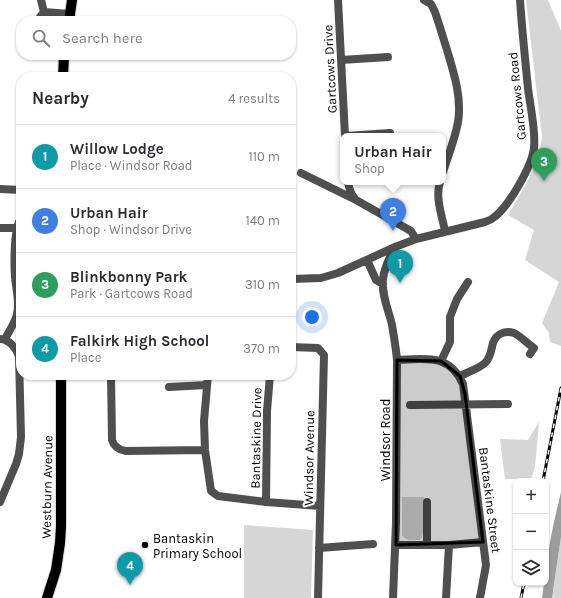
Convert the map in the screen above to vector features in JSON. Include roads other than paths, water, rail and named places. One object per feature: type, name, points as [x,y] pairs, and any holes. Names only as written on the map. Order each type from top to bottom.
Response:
[{"type":"main road","points":[[69,16],[72,0]]},
{"type":"main road","points":[[62,72],[64,60]]},
{"type":"main road","name":"Westburn Avenue","points":[[47,598],[56,570],[60,543],[61,380]]},
{"type":"street","points":[[41,0],[44,12]]},
{"type":"street","name":"Gartcows Drive","points":[[338,0],[346,133]]},
{"type":"street","points":[[424,0],[431,4],[435,12],[453,69],[458,95],[458,121],[446,163]]},
{"type":"street","name":"Gartcows Road","points":[[296,279],[321,278],[338,273],[416,239],[478,224],[493,218],[501,211],[512,196],[531,160],[534,149],[520,0]]},
{"type":"street","points":[[44,12],[61,16]]},
{"type":"street","points":[[41,16],[44,12]]},
{"type":"street","points":[[341,60],[388,57]]},
{"type":"street","points":[[301,173],[356,200],[411,231],[416,239]]},
{"type":"street","points":[[349,185],[352,195],[356,200]]},
{"type":"street","points":[[439,185],[438,199],[445,231]]},
{"type":"street","points":[[0,189],[16,190]]},
{"type":"street","points":[[0,228],[16,225]]},
{"type":"street","points":[[16,237],[16,279]]},
{"type":"street","name":"Windsor Road","points":[[393,598],[396,545],[397,360],[394,338],[384,295],[383,279],[384,270],[395,247]]},
{"type":"street","name":"Windsor Road","points":[[367,260],[376,280],[383,284]]},
{"type":"street","points":[[441,361],[450,342],[450,317],[457,299],[468,282]]},
{"type":"street","points":[[16,315],[3,339],[16,349]]},
{"type":"street","points":[[397,360],[434,359],[448,364],[460,376],[485,363],[489,358],[497,336],[503,333],[514,334],[534,348],[530,354]]},
{"type":"street","name":"Windsor Avenue","points":[[296,347],[318,348],[324,355],[318,548],[318,598]]},
{"type":"street","name":"Bantaskine Street","points":[[460,376],[463,384],[486,565],[480,598]]},
{"type":"street","points":[[0,502],[19,454],[21,437],[20,380]]},
{"type":"street","points":[[110,380],[112,440],[118,449],[126,451],[205,450]]},
{"type":"street","points":[[208,380],[204,421],[205,450],[212,491],[218,496],[266,502],[320,506]]},
{"type":"street","name":"Bantaskine Drive","points":[[266,502],[267,411],[270,380]]},
{"type":"street","points":[[169,387],[207,385]]},
{"type":"street","points":[[410,405],[508,404]]},
{"type":"street","points":[[426,545],[427,502]]},
{"type":"street","points":[[396,545],[483,542]]},
{"type":"street","points":[[318,548],[373,544]]},
{"type":"street","points":[[446,598],[449,544]]},
{"type":"railway","points":[[544,478],[561,388]]},
{"type":"railway","points":[[521,598],[523,586]]},
{"type":"place","name":"Blinkbonny Park","points":[[544,181]]},
{"type":"place","name":"Urban Hair","points":[[393,231]]},
{"type":"place","name":"Willow Lodge","points":[[400,283]]},
{"type":"place","name":"Bantaskin Primary School","points":[[145,545]]},
{"type":"place","name":"Falkirk High School","points":[[130,585]]}]
